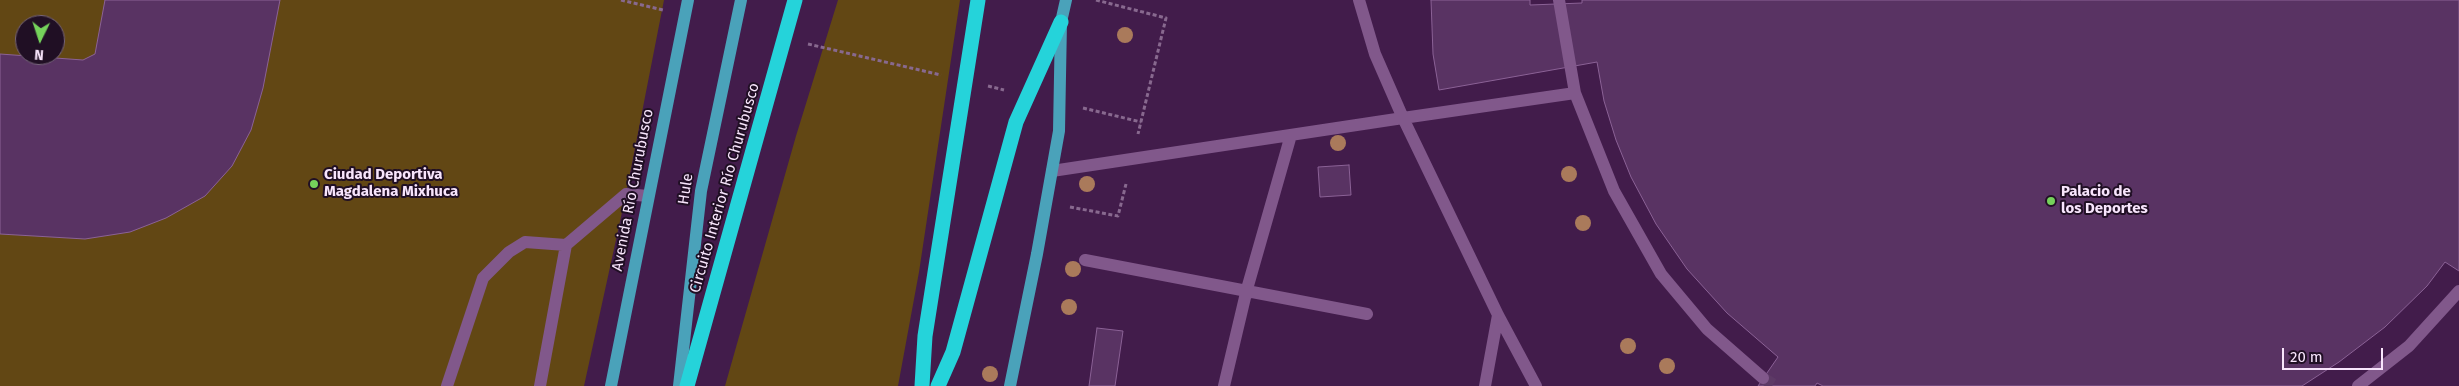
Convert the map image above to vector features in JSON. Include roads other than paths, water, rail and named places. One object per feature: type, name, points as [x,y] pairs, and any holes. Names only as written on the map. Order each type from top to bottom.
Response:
[{"type":"highway","name":"Circuito Interior Río Churubusco","points":[[687,386],[795,0]]},
{"type":"highway","points":[[922,386],[925,336],[978,0]]},
{"type":"highway","points":[[938,386],[953,352],[1016,122],[1061,22]]},
{"type":"main road","name":"Avenida Río Churubusco","points":[[610,386],[688,0]]},
{"type":"main road","name":"Hule","points":[[679,386],[701,192],[741,0]]},
{"type":"main road","points":[[1010,386],[1059,131],[1061,22],[1066,0]]},
{"type":"lane","points":[[1359,0],[1375,54],[1403,118],[1498,315],[1536,386]]},
{"type":"lane","points":[[1559,0],[1575,92],[1614,191],[1661,274],[1707,329],[1763,378]]},
{"type":"lane","points":[[1052,172],[1575,92]]},
{"type":"lane","points":[[1224,386],[1247,289],[1291,135]]},
{"type":"lane","points":[[540,386],[566,245],[626,194],[648,196]]},
{"type":"lane","points":[[447,386],[483,278],[509,252],[525,242],[566,245]]},
{"type":"lane","points":[[1085,260],[1247,289],[1367,314]]},
{"type":"lane","points":[[2358,386],[2409,346],[2459,292]]},
{"type":"lane","points":[[1486,386],[1498,315]]},
{"type":"tunnel","points":[[1763,378],[1776,386]]},
{"type":"place","name":"Ciudad Deportiva Magdalena Mixhuca","points":[[314,184]]},
{"type":"place","name":"Palacio de los Deportes","points":[[2051,201]]}]
